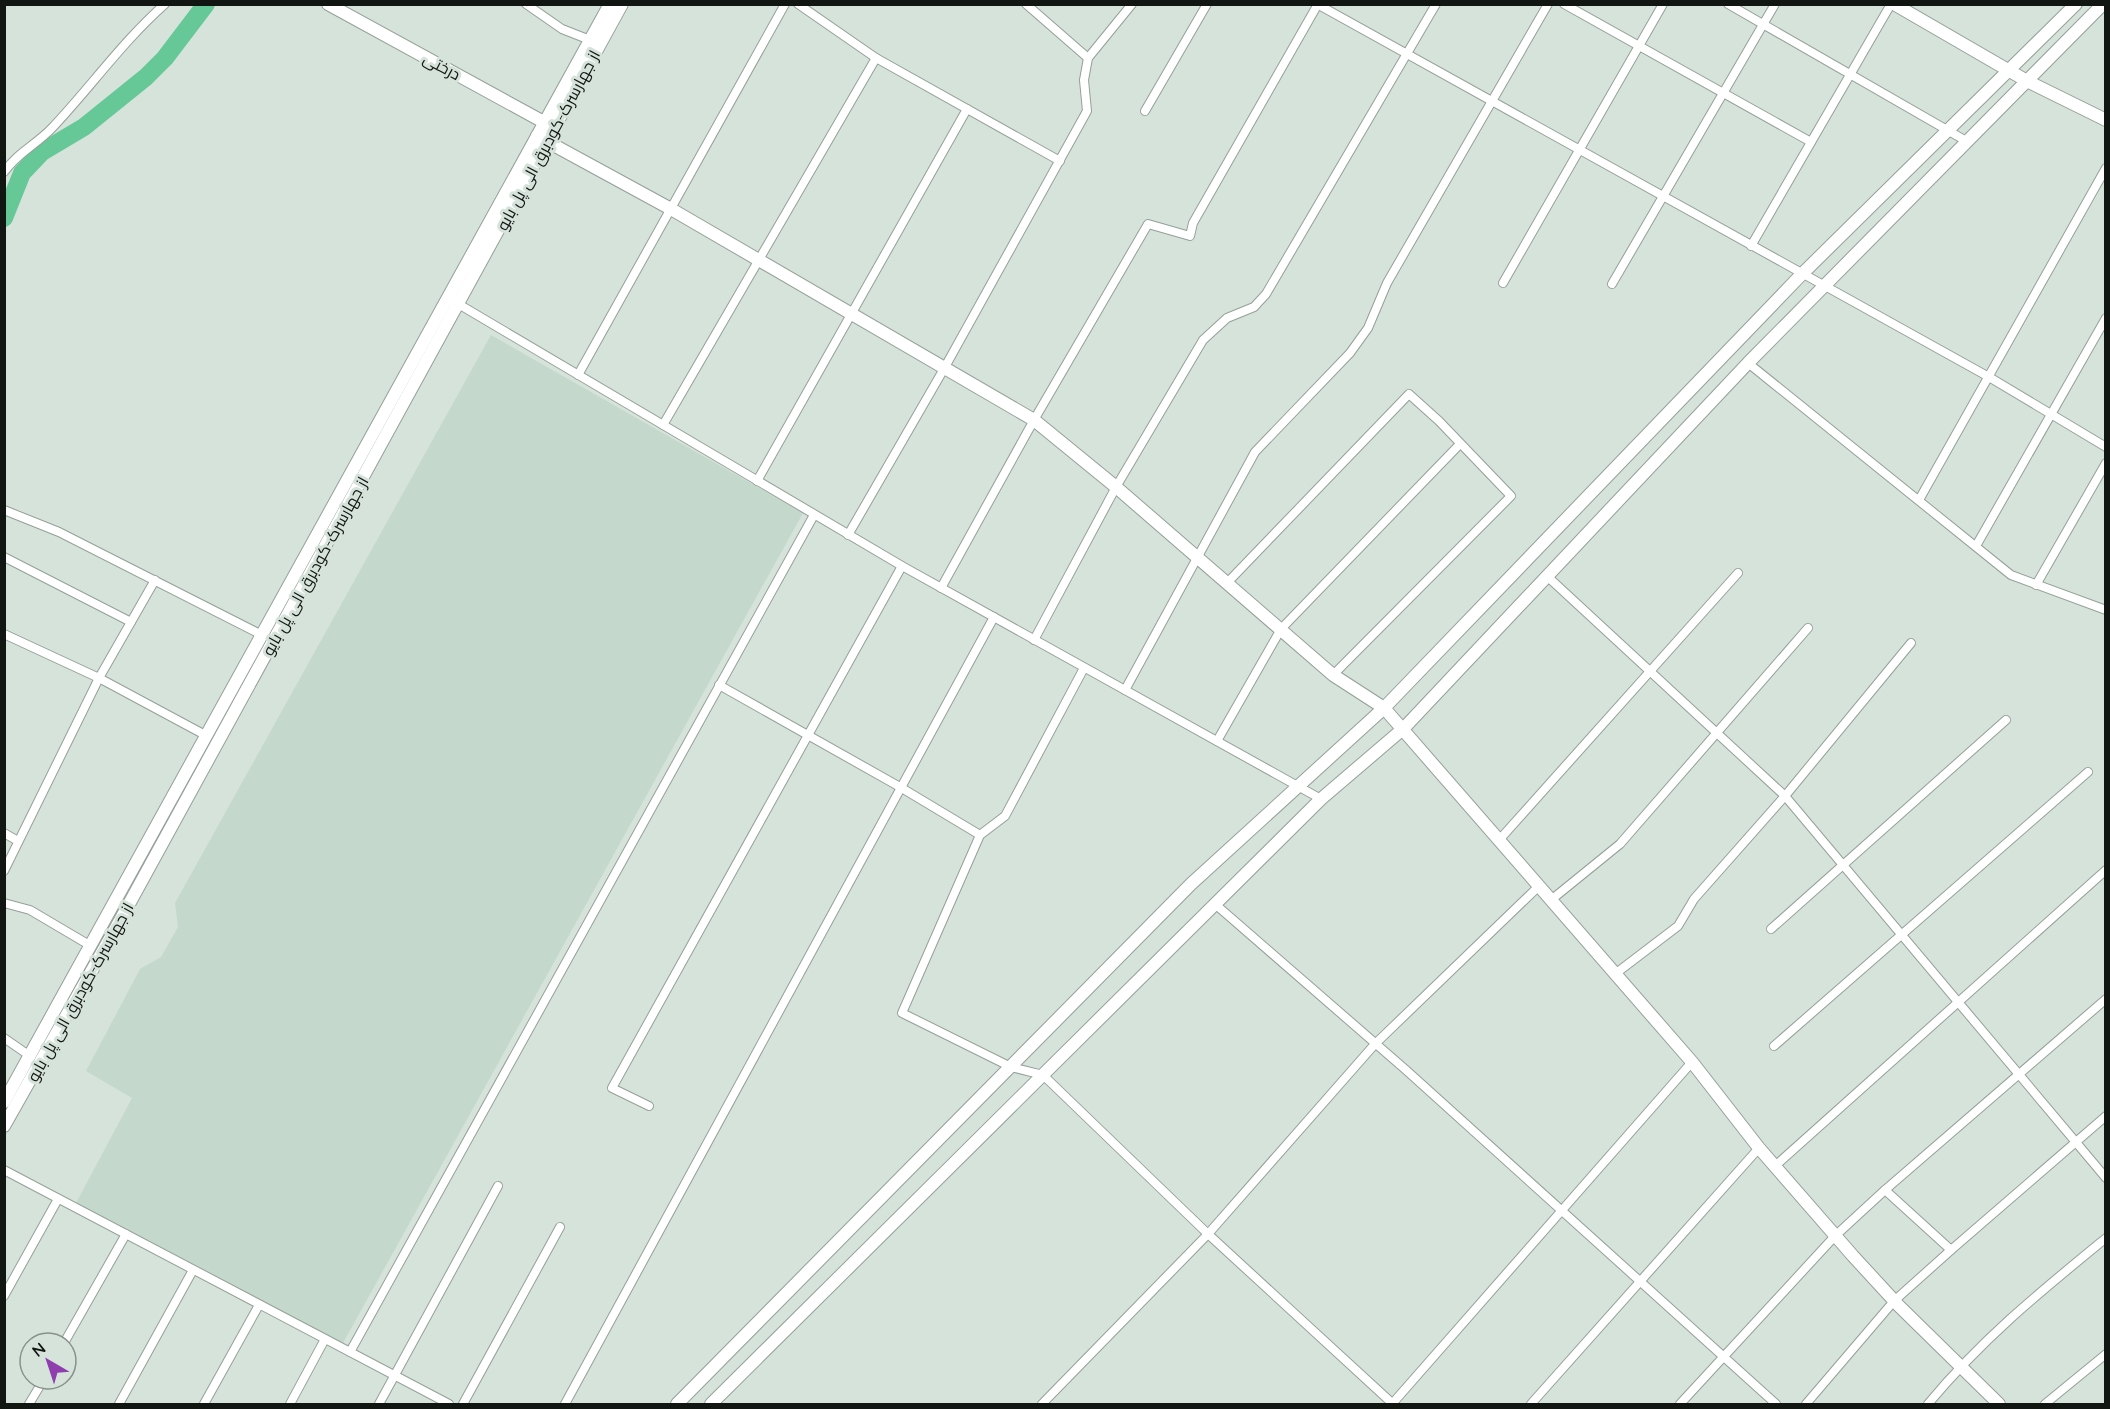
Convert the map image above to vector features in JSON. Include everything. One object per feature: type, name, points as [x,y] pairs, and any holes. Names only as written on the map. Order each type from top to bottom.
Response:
[{"type":"main road","name":"از جهارسرک-کودبرق الی پل بایو","points":[[550,125],[590,40],[610,4]]},
{"type":"main road","name":"از جهارسرک-کودبرق الی پل بایو","points":[[4,1126],[117,926],[542,139],[622,4]]},
{"type":"main road","points":[[1892,4],[2027,81],[2106,120]]},
{"type":"main road","points":[[677,1404],[1191,884],[1384,708],[1802,274],[2076,4]]},
{"type":"main road","points":[[711,1404],[1321,799],[1404,728],[1748,363],[2103,4]]},
{"type":"main road","name":"درختی","points":[[332,5],[550,125]]},
{"type":"main road","points":[[542,139],[670,209],[1034,420],[1116,487],[1333,675],[1384,708],[1404,728],[1500,839],[1538,887],[1692,1062],[1759,1148],[1835,1236],[1894,1301],[1999,1404]]},
{"type":"main road","name":"از جهارسرک-کودبرق الی پل بایو","points":[[4,1102],[262,635],[454,301]]},
{"type":"street","points":[[4,172],[23,150],[51,130],[82,91],[165,4]]},
{"type":"street","points":[[526,4],[562,30],[590,40]]},
{"type":"street","points":[[578,375],[785,4]]},
{"type":"street","points":[[798,4],[876,58],[1060,161]]},
{"type":"street","points":[[1026,4],[1088,58]]},
{"type":"street","points":[[848,535],[945,367],[1087,111],[1084,80],[1088,58],[1132,4]]},
{"type":"street","points":[[1145,111],[1207,4]]},
{"type":"street","points":[[1034,639],[1116,487],[1203,340],[1227,318],[1254,307],[1266,294],[1436,4]]},
{"type":"street","points":[[1125,690],[1255,452],[1350,353],[1368,328],[1387,283],[1548,4]]},
{"type":"street","points":[[1564,4],[1811,142]]},
{"type":"street","points":[[1503,283],[1663,4]]},
{"type":"street","points":[[1728,4],[1968,142]]},
{"type":"street","points":[[1612,284],[1775,4]]},
{"type":"street","points":[[1751,246],[1892,4]]},
{"type":"street","points":[[941,588],[1034,420],[1148,225],[1190,236],[1193,224],[1318,5],[1989,377],[2106,447]]},
{"type":"street","points":[[663,425],[876,58]]},
{"type":"street","points":[[757,481],[968,109]]},
{"type":"street","points":[[1919,500],[2106,168]]},
{"type":"street","points":[[454,301],[902,567],[1321,799]]},
{"type":"street","points":[[1976,546],[2106,318]]},
{"type":"street","points":[[1748,363],[2011,575],[2106,610]]},
{"type":"street","points":[[1226,584],[1409,394],[1511,496],[1333,675]]},
{"type":"street","points":[[1217,741],[1281,629],[1460,444]]},
{"type":"street","points":[[2036,585],[2106,463]]},
{"type":"street","points":[[4,510],[59,532],[262,635]]},
{"type":"street","points":[[350,1352],[814,514]]},
{"type":"street","points":[[4,557],[131,622]]},
{"type":"street","points":[[649,1106],[612,1088],[902,567]]},
{"type":"street","points":[[1500,839],[1738,573]]},
{"type":"street","points":[[1548,577],[1785,796],[2106,1178]]},
{"type":"street","points":[[4,871],[99,678],[155,580]]},
{"type":"street","points":[[565,1404],[994,617]]},
{"type":"street","points":[[1551,900],[1620,844],[1808,628]]},
{"type":"street","points":[[4,634],[99,678],[207,736]]},
{"type":"street","points":[[1615,974],[1678,926],[1694,899],[1785,796],[1911,643]]},
{"type":"street","points":[[1084,668],[1005,816],[980,835],[902,1013],[1011,1067],[1043,1076],[1208,1234],[1392,1404],[1692,1062]]},
{"type":"street","points":[[720,685],[980,835]]},
{"type":"street","points":[[1771,929],[2006,720]]},
{"type":"street","points":[[1774,1046],[2088,772]]},
{"type":"street","points":[[4,833],[18,841]]},
{"type":"street","points":[[1775,1166],[2106,870]]},
{"type":"street","points":[[1042,1404],[1208,1234],[1375,1044],[1538,887]]},
{"type":"street","points":[[4,903],[30,910],[91,946]]},
{"type":"street","points":[[1215,904],[1375,1044],[1776,1404]]},
{"type":"street","points":[[1680,1404],[1835,1236],[2106,999]]},
{"type":"street","points":[[4,1038],[30,1056]]},
{"type":"street","points":[[1806,1404],[1894,1301],[2106,1116]]},
{"type":"street","points":[[1531,1404],[1759,1148]]},
{"type":"street","points":[[4,1170],[449,1404]]},
{"type":"street","points":[[379,1404],[498,1186]]},
{"type":"street","points":[[1885,1190],[1951,1250]]},
{"type":"street","points":[[4,1296],[58,1199]]},
{"type":"street","points":[[463,1404],[560,1227]]},
{"type":"street","points":[[71,1331],[126,1234]]},
{"type":"street","points":[[1928,1404],[1960,1366],[2003,1323],[2106,1238]]},
{"type":"street","points":[[119,1404],[193,1270]]},
{"type":"street","points":[[204,1404],[260,1305]]},
{"type":"street","points":[[290,1404],[325,1339]]},
{"type":"street","points":[[2045,1404],[2106,1354]]},
{"type":"street","points":[[29,1404],[37,1391]]},
{"type":"shaded area","points":[[491,335],[803,513],[343,1343],[76,1203],[132,1098],[86,1071],[140,969],[161,957],[178,927],[175,903]]},
{"type":"waterway","points":[[4,218],[22,173],[42,152],[84,127],[146,77],[165,58],[206,4]]}]
